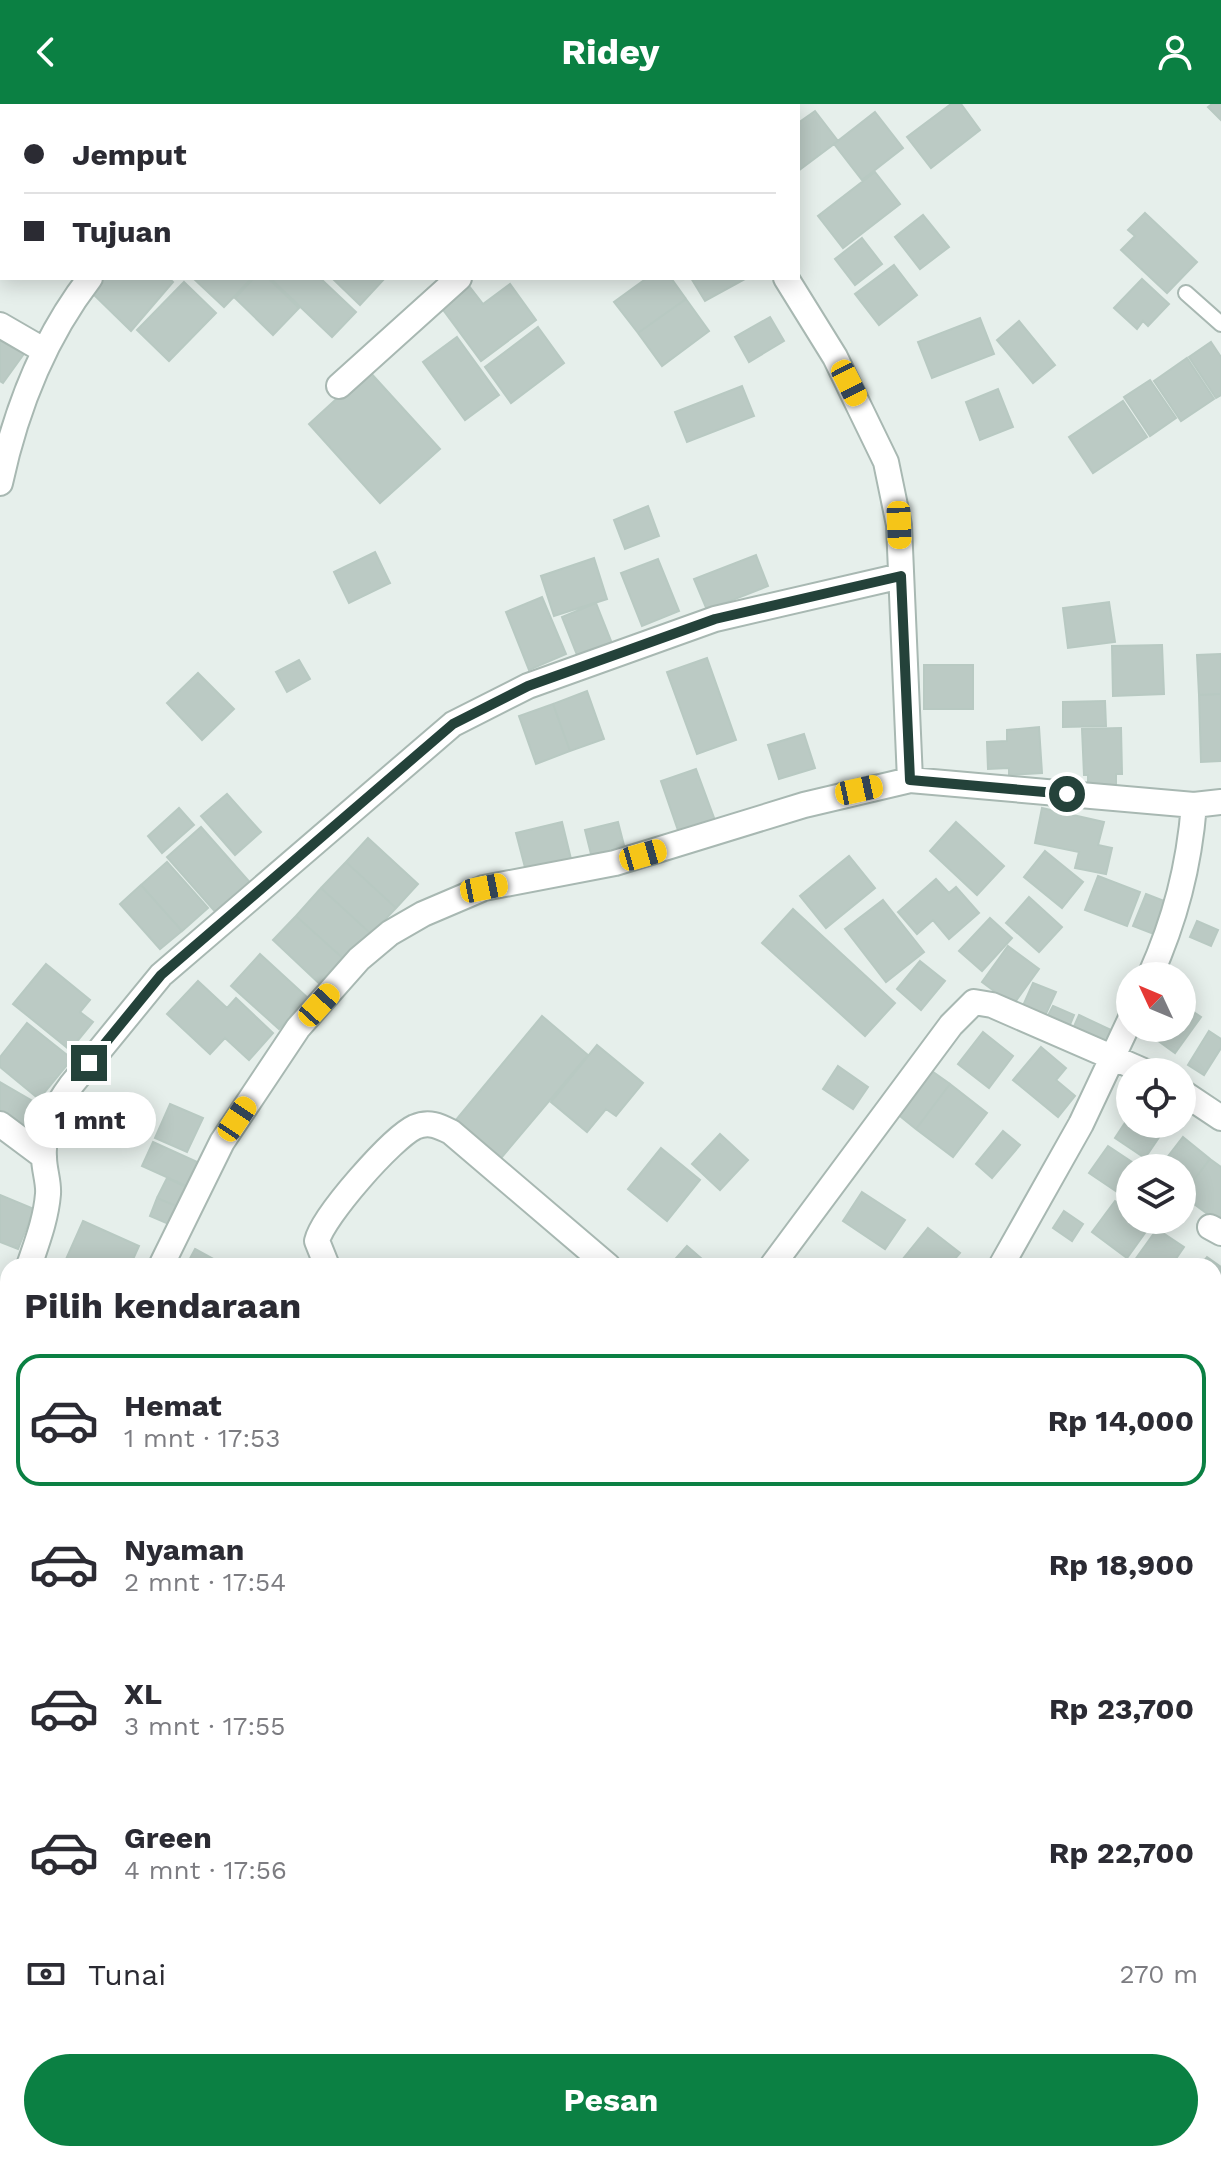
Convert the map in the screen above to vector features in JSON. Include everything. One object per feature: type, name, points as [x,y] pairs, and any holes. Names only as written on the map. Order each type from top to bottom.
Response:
[{"type":"street","points":[[0,483],[3,454],[27,386],[89,280]]},
{"type":"street","points":[[339,386],[457,280]]},
{"type":"street","points":[[787,280],[835,357],[886,462],[899,525],[910,780]]},
{"type":"street","points":[[0,325],[45,351]]},
{"type":"street","points":[[32,1258],[44,1220],[49,1191],[43,1156],[45,1138],[62,1098],[161,975],[453,724],[528,686],[715,619],[901,576]]},
{"type":"street","points":[[165,1258],[222,1142],[298,1028],[359,959],[390,933],[423,914],[484,888],[615,863],[804,805],[910,780],[1194,805],[1221,802]]},
{"type":"street","points":[[1156,962],[1171,930],[1182,892],[1190,852],[1194,805]]},
{"type":"street","points":[[778,1258],[951,1025],[974,1002],[992,1005],[1118,1058]]},
{"type":"street","points":[[1006,1258],[1081,1124],[1120,1042]]},
{"type":"street","points":[[1196,1101],[1221,1118]]},
{"type":"street","points":[[0,1124],[43,1156]]},
{"type":"street","points":[[324,1258],[317,1241],[333,1211],[399,1138],[413,1128],[435,1124],[451,1132],[599,1258]]},
{"type":"lane","points":[[1186,293],[1221,324]]},
{"type":"building","points":[[951,104],[961,104],[980,130],[931,168],[907,137]]},
{"type":"building","points":[[1221,104],[1221,120],[1208,107]]},
{"type":"building","points":[[815,111],[838,141],[800,170],[800,122]]},
{"type":"building","points":[[875,112],[903,148],[862,180],[834,144]]},
{"type":"building","points":[[875,172],[900,204],[843,248],[818,216]]},
{"type":"building","points":[[1145,213],[1197,262],[1167,293],[1121,250],[1135,236],[1128,230]]},
{"type":"building","points":[[923,215],[949,247],[920,269],[895,237]]},
{"type":"building","points":[[862,238],[882,264],[855,285],[835,259]]},
{"type":"building","points":[[894,265],[917,295],[879,325],[855,294]]},
{"type":"building","points":[[1142,279],[1169,304],[1148,326],[1143,321],[1137,329],[1114,308]]},
{"type":"building","points":[[99,280],[173,282],[131,331],[89,290]]},
{"type":"building","points":[[195,280],[250,280],[224,307]]},
{"type":"building","points":[[252,280],[270,280],[299,308],[273,335],[235,298]]},
{"type":"building","points":[[272,280],[322,280],[356,312],[332,337]]},
{"type":"building","points":[[334,280],[383,280],[360,305]]},
{"type":"building","points":[[644,280],[672,280],[686,299],[638,333],[614,302]]},
{"type":"building","points":[[692,280],[743,280],[705,301]]},
{"type":"building","points":[[184,282],[216,313],[169,361],[137,330]]},
{"type":"building","points":[[466,282],[483,304],[510,284],[536,320],[481,361],[438,303]]},
{"type":"building","points":[[686,299],[709,331],[662,366],[638,333]]},
{"type":"building","points":[[770,317],[784,341],[749,362],[735,337]]},
{"type":"building","points":[[980,318],[994,354],[932,378],[918,342]]},
{"type":"building","points":[[1019,321],[1055,365],[1033,383],[997,340]]},
{"type":"building","points":[[538,327],[564,363],[511,403],[485,367]]},
{"type":"building","points":[[0,332],[26,351],[3,383],[0,381]]},
{"type":"building","points":[[457,337],[499,395],[465,420],[423,362]]},
{"type":"building","points":[[1211,342],[1221,357],[1221,395],[1216,398],[1189,357]]},
{"type":"building","points":[[1187,358],[1214,399],[1181,421],[1154,381]]},
{"type":"building","points":[[368,370],[440,449],[380,503],[309,424]]},
{"type":"building","points":[[1150,380],[1176,418],[1150,436],[1124,397]]},
{"type":"building","points":[[742,386],[754,416],[687,442],[675,412]]},
{"type":"building","points":[[998,389],[1013,427],[980,440],[966,402]]},
{"type":"building","points":[[1123,401],[1147,437],[1093,473],[1069,437]]},
{"type":"building","points":[[648,506],[659,536],[625,549],[614,520]]},
{"type":"building","points":[[375,552],[390,583],[349,603],[334,572]]},
{"type":"building","points":[[756,555],[768,586],[707,610],[694,579]]},
{"type":"building","points":[[594,558],[607,599],[554,616],[541,576]]},
{"type":"building","points":[[658,559],[679,611],[642,626],[621,573]]},
{"type":"building","points":[[542,597],[566,654],[529,670],[506,612]]},
{"type":"building","points":[[1109,602],[1115,642],[1068,648],[1063,608]]},
{"type":"building","points":[[596,603],[615,651],[581,665],[562,617]]},
{"type":"building","points":[[1162,645],[1164,694],[1113,696],[1112,646]]},
{"type":"building","points":[[1221,654],[1221,694],[1199,695],[1197,655]]},
{"type":"building","points":[[707,658],[736,740],[697,754],[667,672]]},
{"type":"building","points":[[299,660],[310,679],[287,692],[276,672]]},
{"type":"building","points":[[924,665],[973,665],[973,709],[924,709]]},
{"type":"building","points":[[198,673],[234,709],[202,740],[167,703]]},
{"type":"building","points":[[587,691],[604,739],[570,751],[553,704]]},
{"type":"building","points":[[1221,694],[1221,761],[1201,762],[1199,695]]},
{"type":"building","points":[[1105,701],[1106,726],[1063,727],[1063,702]]},
{"type":"building","points":[[553,704],[570,751],[536,764],[519,716]]},
{"type":"building","points":[[1039,727],[1042,773],[1009,775],[1009,768],[988,769],[987,742],[1007,741],[1007,730]]},
{"type":"building","points":[[1121,728],[1122,774],[1116,774],[1116,786],[1088,787],[1088,775],[1084,775],[1082,729]]},
{"type":"building","points":[[804,734],[815,768],[779,779],[768,745]]},
{"type":"building","points":[[696,769],[717,826],[681,839],[661,781]]},
{"type":"building","points":[[227,794],[261,832],[235,855],[201,816]]},
{"type":"building","points":[[179,808],[194,825],[162,853],[148,836]]},
{"type":"building","points":[[1042,808],[1104,822],[1098,845],[1112,848],[1106,874],[1075,868],[1079,852],[1035,843]]},
{"type":"building","points":[[562,822],[572,863],[527,875],[516,833]]},
{"type":"building","points":[[618,822],[626,853],[593,862],[585,830]]},
{"type":"building","points":[[956,822],[1004,866],[977,895],[930,851]]},
{"type":"building","points":[[201,827],[253,886],[219,916],[167,857]]},
{"type":"building","points":[[368,838],[418,884],[396,908],[346,862]]},
{"type":"building","points":[[1045,851],[1083,882],[1062,908],[1024,877]]},
{"type":"building","points":[[849,856],[875,888],[826,928],[800,896]]},
{"type":"building","points":[[167,862],[208,908],[182,931],[141,885]]},
{"type":"building","points":[[346,862],[396,908],[371,934],[321,888]]},
{"type":"building","points":[[1098,876],[1140,892],[1127,926],[1085,910]]},
{"type":"building","points":[[936,879],[949,893],[956,887],[979,913],[949,939],[933,920],[917,934],[898,912]]},
{"type":"building","points":[[141,885],[182,931],[160,949],[120,904]]},
{"type":"building","points":[[321,888],[371,934],[346,961],[296,916]]},
{"type":"building","points":[[1146,894],[1172,904],[1159,936],[1133,926]]},
{"type":"building","points":[[1029,897],[1062,927],[1039,952],[1006,923]]},
{"type":"building","points":[[883,900],[924,952],[886,982],[845,929]]},
{"type":"building","points":[[793,909],[895,1003],[865,1036],[762,943]]},
{"type":"building","points":[[296,916],[346,961],[323,987],[273,940]]},
{"type":"building","points":[[990,918],[1012,938],[982,971],[959,951]]},
{"type":"building","points":[[1197,921],[1218,930],[1211,946],[1190,937]]},
{"type":"building","points":[[1008,946],[1039,969],[1013,1005],[982,982]]},
{"type":"building","points":[[260,954],[308,998],[279,1029],[231,986]]},
{"type":"building","points":[[920,961],[945,981],[921,1010],[897,989]]},
{"type":"building","points":[[46,964],[90,1000],[80,1012],[93,1022],[70,1050],[13,1004]]},
{"type":"building","points":[[198,981],[227,1008],[236,998],[273,1033],[249,1060],[225,1038],[210,1054],[167,1014]]},
{"type":"building","points":[[1033,983],[1056,992],[1044,1018],[1022,1008]]},
{"type":"building","points":[[1053,1006],[1074,1015],[1067,1032],[1044,1023]]},
{"type":"building","points":[[1079,1015],[1111,1030],[1104,1045],[1072,1031]]},
{"type":"building","points":[[542,1016],[588,1055],[501,1158],[455,1121]]},
{"type":"building","points":[[27,1023],[72,1059],[39,1099],[0,1067],[0,1057]]},
{"type":"building","points":[[1209,1031],[1221,1039],[1221,1048],[1204,1075],[1196,1070],[1196,1058],[1192,1058]]},
{"type":"building","points":[[983,1032],[1013,1056],[989,1088],[958,1064]]},
{"type":"building","points":[[1160,1042],[1183,1042],[1175,1053]]},
{"type":"building","points":[[597,1045],[643,1083],[616,1116],[606,1109],[587,1132],[551,1102]]},
{"type":"building","points":[[1041,1047],[1066,1068],[1056,1080],[1075,1096],[1058,1117],[1013,1080]]},
{"type":"building","points":[[838,1066],[868,1087],[853,1109],[823,1089]]},
{"type":"building","points":[[929,1069],[950,1084],[916,1129],[895,1112]]},
{"type":"building","points":[[0,1082],[43,1107],[26,1135],[0,1120]]},
{"type":"building","points":[[950,1084],[987,1113],[953,1157],[916,1129]]},
{"type":"building","points":[[170,1104],[203,1118],[187,1152],[155,1138]]},
{"type":"building","points":[[1003,1131],[1020,1145],[992,1178],[976,1164]]},
{"type":"building","points":[[720,1134],[748,1160],[720,1190],[692,1164]]},
{"type":"building","points":[[1115,1138],[1159,1138],[1148,1154],[1139,1154]]},
{"type":"building","points":[[1184,1138],[1210,1159],[1196,1177],[1196,1154],[1170,1154]]},
{"type":"building","points":[[153,1142],[206,1166],[195,1190],[142,1166]]},
{"type":"building","points":[[1108,1146],[1120,1154],[1116,1154],[1116,1191],[1089,1173]]},
{"type":"building","points":[[661,1148],[700,1180],[667,1221],[628,1189]]},
{"type":"building","points":[[1210,1159],[1221,1167],[1221,1215],[1217,1221],[1196,1205],[1196,1177]]},
{"type":"building","points":[[167,1178],[195,1191],[186,1210],[157,1198]]},
{"type":"building","points":[[862,1192],[905,1220],[885,1249],[843,1221]]},
{"type":"building","points":[[0,1195],[34,1209],[18,1249],[0,1242]]},
{"type":"building","points":[[157,1198],[186,1210],[178,1228],[150,1216]]},
{"type":"building","points":[[1115,1201],[1116,1234],[1144,1234],[1127,1258],[1092,1232]]},
{"type":"building","points":[[1064,1211],[1083,1224],[1072,1241],[1053,1228]]},
{"type":"building","points":[[83,1221],[139,1246],[134,1258],[67,1258]]},
{"type":"building","points":[[928,1228],[960,1253],[956,1258],[904,1258]]},
{"type":"building","points":[[1153,1234],[1164,1234],[1184,1247],[1176,1258],[1136,1258]]},
{"type":"building","points":[[687,1246],[701,1258],[676,1258]]},
{"type":"building","points":[[195,1249],[211,1258],[190,1258]]},
{"type":"route","points":[[89,1063],[137,1002],[193,945],[453,724],[528,686],[715,619],[901,576],[910,780],[1067,794]]}]
